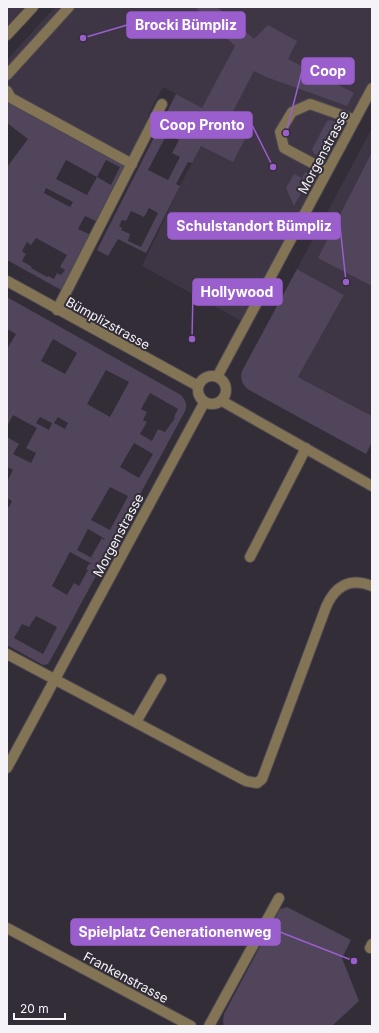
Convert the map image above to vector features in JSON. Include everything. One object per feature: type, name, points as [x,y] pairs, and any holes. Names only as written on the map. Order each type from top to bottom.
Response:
[{"type":"street","points":[[7,35],[33,7]]},
{"type":"street","points":[[7,75],[69,7]]},
{"type":"street","name":"Morgenstrasse","points":[[217,377],[372,88]]},
{"type":"street","points":[[7,91],[11,98],[132,164]]},
{"type":"street","points":[[58,310],[162,104]]},
{"type":"street","points":[[327,171],[284,148],[280,132],[292,112],[310,104],[355,120]]},
{"type":"street","name":"Bümplizstrasse","points":[[7,281],[198,386]]},
{"type":"street","points":[[211,376],[217,377],[222,380],[226,387],[226,394],[222,401],[214,404],[204,403],[198,397],[198,386],[201,380],[211,376]]},
{"type":"street","points":[[222,401],[372,486]]},
{"type":"street","name":"Morgenstrasse","points":[[7,768],[204,403]]},
{"type":"street","points":[[250,557],[306,448]]},
{"type":"street","points":[[7,654],[246,781],[255,783],[262,779],[331,596],[338,588],[349,583],[364,583],[372,586]]},
{"type":"street","points":[[136,722],[160,679]]},
{"type":"street","points":[[209,1026],[279,898]]},
{"type":"street","name":"Frankenstrasse","points":[[7,928],[191,1026]]},
{"type":"shaded area","points":[[7,7],[30,7],[7,31]]},
{"type":"shaded area","points":[[55,7],[372,7],[372,76],[363,98],[243,322],[142,266],[180,186],[216,116],[163,87],[151,109],[129,165],[7,100],[7,60]]},
{"type":"shaded area","points":[[195,7],[217,7],[254,39],[268,25],[297,41],[288,59],[354,93],[347,106],[266,77],[254,71],[225,127],[245,139],[233,162],[201,146],[192,163],[188,162],[176,184],[180,186],[146,253],[118,239],[108,256],[97,250],[176,94],[202,108],[235,46]],"holes":[[[194,118],[203,124],[198,133],[188,128]],[[167,134],[179,140],[172,153],[180,157],[168,180],[148,170]],[[149,208],[158,213],[141,247],[128,241],[130,234],[121,230],[122,228],[119,226],[122,220],[126,221],[131,211],[144,217]]]},
{"type":"shaded area","points":[[7,101],[125,166],[98,222],[85,216],[78,229],[91,235],[63,291],[7,260],[7,167],[28,139],[7,123]],"holes":[[[66,160],[97,177],[87,195],[56,179]],[[106,160],[120,167],[111,185],[97,177]],[[46,188],[73,202],[70,207],[44,193]],[[36,238],[67,255],[60,267],[65,270],[61,275],[57,273],[54,279],[48,276],[47,277],[22,261],[26,254],[22,251],[27,242],[31,245]]]},
{"type":"shaded area","points":[[331,120],[336,122],[337,127],[322,154],[314,154],[312,149],[327,121]]},
{"type":"shaded area","points":[[372,128],[372,416],[298,377],[344,295],[297,269]]},
{"type":"shaded area","points":[[372,152],[372,286],[318,258]]},
{"type":"shaded area","points":[[305,172],[311,174],[294,206],[286,188],[294,174],[302,178]]},
{"type":"shaded area","points":[[297,269],[344,295],[298,377],[372,416],[372,442],[366,454],[249,390],[242,382],[242,371]]},
{"type":"shaded area","points":[[7,297],[181,395],[186,406],[184,413],[50,661],[48,664],[43,665],[7,645],[7,506],[9,507],[12,501],[7,498],[7,482],[13,470],[7,467],[7,437],[19,444],[13,454],[31,463],[36,453],[26,448],[37,428],[13,415],[7,426],[7,349],[16,334],[7,329]],"holes":[[[53,339],[77,353],[65,374],[41,361]],[[106,370],[129,382],[110,417],[87,404]],[[150,393],[178,409],[174,417],[175,418],[165,432],[158,429],[152,441],[140,434],[147,422],[143,420],[147,412],[141,409]],[[40,417],[52,423],[49,430],[36,423]],[[58,417],[68,423],[65,429],[54,423]],[[134,443],[153,454],[139,478],[120,467]],[[110,487],[128,496],[110,530],[91,520]],[[88,529],[105,539],[104,540],[102,538],[91,557],[94,559],[77,550]],[[70,552],[92,564],[89,564],[86,569],[88,570],[79,586],[74,583],[67,595],[52,586]],[[36,616],[57,627],[43,654],[14,638],[22,624],[29,627]]]},
{"type":"shaded area","points":[[287,907],[351,940],[342,958],[359,1001],[332,1026],[224,1026],[224,1014],[280,909]]},
{"type":"place","name":"Brocki Bümpliz","points":[[83,38]]},
{"type":"place","name":"Coop","points":[[286,133]]},
{"type":"place","name":"Coop Pronto","points":[[273,167]]},
{"type":"place","name":"Schulstandort Bümpliz","points":[[346,282]]},
{"type":"place","name":"Hollywood","points":[[192,339]]},
{"type":"place","name":"Spielplatz Generationenweg","points":[[354,961]]}]
